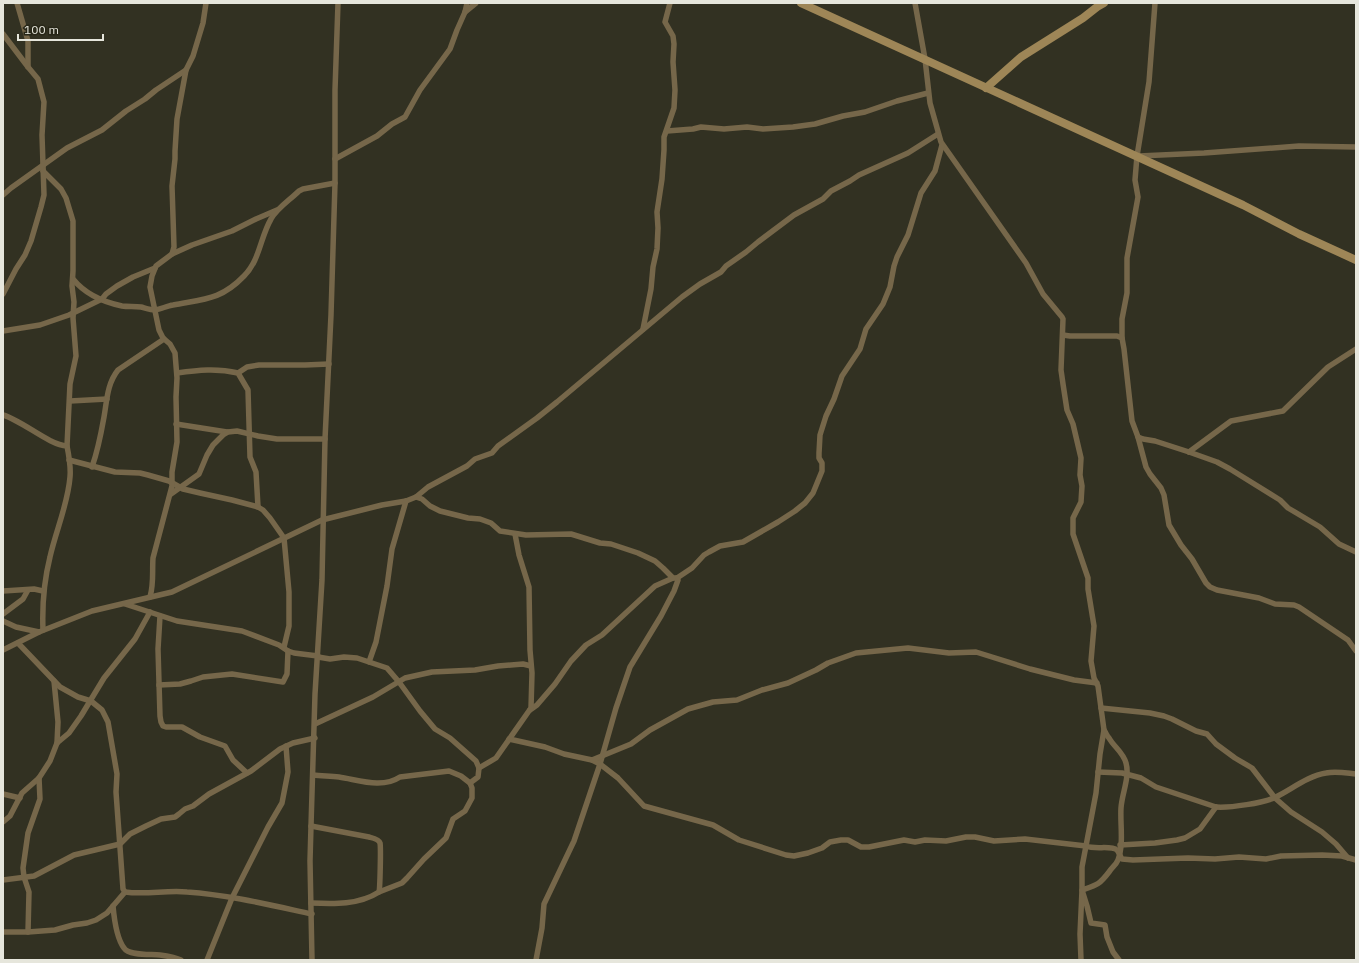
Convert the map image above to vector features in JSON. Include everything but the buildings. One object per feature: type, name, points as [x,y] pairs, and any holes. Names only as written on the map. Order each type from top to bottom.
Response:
[{"type":"street","points":[[17,3],[28,41],[28,67]]},
{"type":"street","points":[[172,254],[174,247],[172,186],[177,119],[186,70],[193,56],[203,23],[206,3]]},
{"type":"street","points":[[312,960],[311,826],[322,580],[324,439],[329,364],[335,183],[335,90],[338,3]]},
{"type":"street","points":[[335,159],[377,136],[392,124],[406,117],[420,90],[450,49],[456,30],[465,12],[467,3]]},
{"type":"street","points":[[465,12],[476,3]]},
{"type":"street","points":[[643,329],[657,249],[657,212],[664,150],[664,137],[674,108],[674,44],[673,36],[665,22],[670,3]]},
{"type":"street","points":[[801,3],[1243,205],[1299,234],[1356,260]]},
{"type":"street","points":[[915,3],[925,59],[928,93],[942,145],[952,160],[972,184],[1026,263],[1043,294],[1062,317],[1063,335],[1061,370],[1067,410],[1073,424],[1081,464],[1081,502],[1073,518],[1073,534],[1088,578],[1088,589],[1094,626],[1091,661],[1097,683],[1104,730],[1096,793],[1082,867],[1080,960]]},
{"type":"street","points":[[986,88],[1020,57],[1083,18],[1104,3]]},
{"type":"street","points":[[1155,3],[1149,82],[1137,156],[1135,180],[1138,196],[1127,258],[1127,293],[1122,319],[1122,338],[1132,420],[1146,467],[1161,488],[1164,495],[1169,525],[1181,546],[1210,587],[1217,590],[1259,598],[1275,604],[1294,605],[1299,607],[1348,640],[1356,651]]},
{"type":"street","points":[[3,34],[38,79],[44,102],[42,135],[44,195],[31,241],[25,255],[3,294]]},
{"type":"street","points":[[3,195],[10,188],[43,168],[67,148],[102,130],[126,110],[145,99],[186,70]]},
{"type":"street","points":[[667,131],[702,127],[724,129],[747,127],[763,129],[815,124],[843,116],[865,112],[897,101],[928,93]]},
{"type":"street","points":[[3,650],[41,631],[92,611],[172,592],[322,520],[382,505],[406,501],[416,497],[428,487],[467,466],[475,459],[492,453],[498,446],[557,402],[682,297],[700,284],[721,272],[726,266],[794,215],[823,200],[831,191],[859,175],[908,153],[938,134]]},
{"type":"street","points":[[479,768],[496,758],[530,710],[537,705],[555,684],[571,660],[586,645],[602,635],[655,586],[675,578],[692,568],[704,555],[720,546],[743,542],[778,522],[796,511],[813,493],[822,471],[822,463],[819,458],[820,435],[826,416],[842,376],[857,353],[866,329],[883,304],[888,293],[897,257],[908,235],[921,194],[935,171],[942,145]]},
{"type":"street","points":[[1137,156],[1299,146],[1356,147]]},
{"type":"street","points":[[41,631],[43,591],[53,544],[68,493],[70,475],[67,446],[70,384],[76,356],[73,327],[73,221],[66,198],[43,168]]},
{"type":"street","points":[[73,279],[87,293],[122,306],[154,310],[214,297],[226,292],[251,268],[258,255],[264,233],[271,217],[278,210],[303,189],[335,183]]},
{"type":"street","points":[[3,331],[51,322],[73,313],[102,299],[117,286],[133,277],[155,268],[172,254],[199,242],[232,231],[278,210]]},
{"type":"street","points":[[150,598],[154,583],[152,569],[153,558],[171,494],[177,442],[177,373],[175,353],[170,344],[164,339],[154,310],[150,287],[155,268]]},
{"type":"street","points":[[1063,335],[1117,336],[1122,338]]},
{"type":"street","points":[[92,467],[98,449],[109,387],[113,377],[118,370],[164,339]]},
{"type":"street","points":[[1189,452],[1231,421],[1283,411],[1328,367],[1356,348]]},
{"type":"street","points":[[177,373],[210,369],[238,373],[246,367],[259,365],[329,364]]},
{"type":"street","points":[[238,373],[248,390],[250,456],[256,472],[258,507]]},
{"type":"street","points":[[70,401],[107,399]]},
{"type":"street","points":[[3,415],[19,422],[50,440],[67,446]]},
{"type":"street","points":[[176,424],[227,432],[233,431],[277,439],[324,439]]},
{"type":"street","points":[[171,494],[199,474],[213,445],[227,432]]},
{"type":"street","points":[[1138,437],[1155,441],[1217,462],[1280,500],[1288,508],[1320,527],[1339,544],[1356,552]]},
{"type":"street","points":[[69,460],[115,472],[140,473],[172,482],[180,487],[200,493],[258,507],[270,518],[284,538],[289,592],[289,626],[286,649],[286,674],[284,682],[232,674],[203,677],[180,684],[159,685]]},
{"type":"street","points":[[416,497],[422,499],[430,506],[440,511],[468,518],[480,519],[491,523],[500,531],[526,536],[571,534],[600,543],[611,544],[647,557],[659,564],[678,580],[674,591],[628,672],[600,764],[574,841],[544,904],[542,928],[536,960]]},
{"type":"street","points":[[369,662],[376,642],[387,586],[392,549],[406,501]]},
{"type":"street","points":[[515,534],[519,555],[529,587],[532,700],[530,710]]},
{"type":"street","points":[[3,592],[34,589],[43,591]]},
{"type":"street","points":[[3,614],[23,599],[28,590]]},
{"type":"street","points":[[125,604],[177,621],[242,631],[294,653],[330,659],[357,658],[387,668],[435,729],[450,738],[476,761],[479,768],[478,777],[470,783]]},
{"type":"street","points":[[57,743],[69,733],[91,701],[104,678],[135,639],[150,612]]},
{"type":"street","points":[[160,616],[158,649],[161,722],[163,726],[182,727],[200,737],[225,746],[233,760],[247,773]]},
{"type":"street","points":[[3,621],[16,627],[41,631]]},
{"type":"street","points":[[18,642],[43,667],[60,687],[91,701],[102,710],[108,722],[117,774],[116,792],[123,889],[125,892]]},
{"type":"street","points":[[592,760],[631,744],[650,730],[688,709],[708,703],[737,700],[762,690],[788,683],[828,663],[856,653],[908,648],[949,653],[976,652],[1030,669],[1074,680],[1097,683]]},
{"type":"street","points":[[523,664],[530,659]]},
{"type":"street","points":[[315,724],[373,697],[405,678],[432,672],[475,670],[523,664],[531,666]]},
{"type":"street","points":[[3,822],[10,816],[22,793],[39,778],[50,761],[57,743],[58,722],[54,681]]},
{"type":"street","points":[[1101,708],[1143,712],[1164,716],[1196,731],[1207,734],[1216,744],[1252,768],[1275,798],[1291,812],[1322,832],[1336,844],[1348,858]]},
{"type":"street","points":[[1082,890],[1097,885],[1104,879],[1118,861],[1119,855],[1122,827],[1121,808],[1127,774],[1126,763],[1124,756],[1104,730]]},
{"type":"street","points":[[3,880],[38,874],[74,855],[120,844],[135,831],[157,820],[175,816],[209,794],[247,773],[286,746],[315,738]]},
{"type":"street","points":[[509,739],[592,760],[600,764],[618,778],[644,806],[713,825],[740,840],[786,855],[794,856],[808,853],[822,848],[830,842],[848,840],[861,847],[869,847],[904,840],[915,842],[925,840],[946,841],[975,837],[994,841],[1025,839],[1086,846],[1094,849],[1115,849],[1119,852],[1122,859],[1133,860],[1188,858],[1215,859],[1239,857],[1266,859],[1281,856],[1322,855],[1335,855],[1356,860]]},
{"type":"street","points":[[206,960],[232,898],[268,826],[282,803],[288,772],[286,746]]},
{"type":"street","points":[[311,903],[338,904],[358,901],[402,883],[446,838],[453,819],[465,811],[472,798],[472,788],[470,783],[461,776],[448,771],[400,777],[387,783],[372,783],[339,777],[313,775]]},
{"type":"street","points":[[1098,772],[1127,774],[1141,778],[1156,787],[1216,807],[1241,805],[1275,798],[1307,780],[1324,773],[1333,772],[1356,774]]},
{"type":"street","points":[[28,932],[29,892],[24,877],[23,868],[28,833],[40,799],[39,778]]},
{"type":"street","points":[[3,794],[20,798]]},
{"type":"street","points":[[1120,845],[1155,843],[1184,838],[1200,829],[1216,807]]},
{"type":"street","points":[[311,826],[369,837],[378,841],[381,849],[379,892]]},
{"type":"street","points":[[1082,890],[1088,906],[1090,922],[1105,925],[1107,937],[1113,952],[1119,960]]},
{"type":"street","points":[[125,892],[184,892],[212,894],[312,914]]},
{"type":"street","points":[[3,932],[55,930],[88,923],[107,913],[125,892]]},
{"type":"street","points":[[113,906],[115,923],[124,948],[129,952],[138,954],[161,958],[173,957],[180,960]]}]
